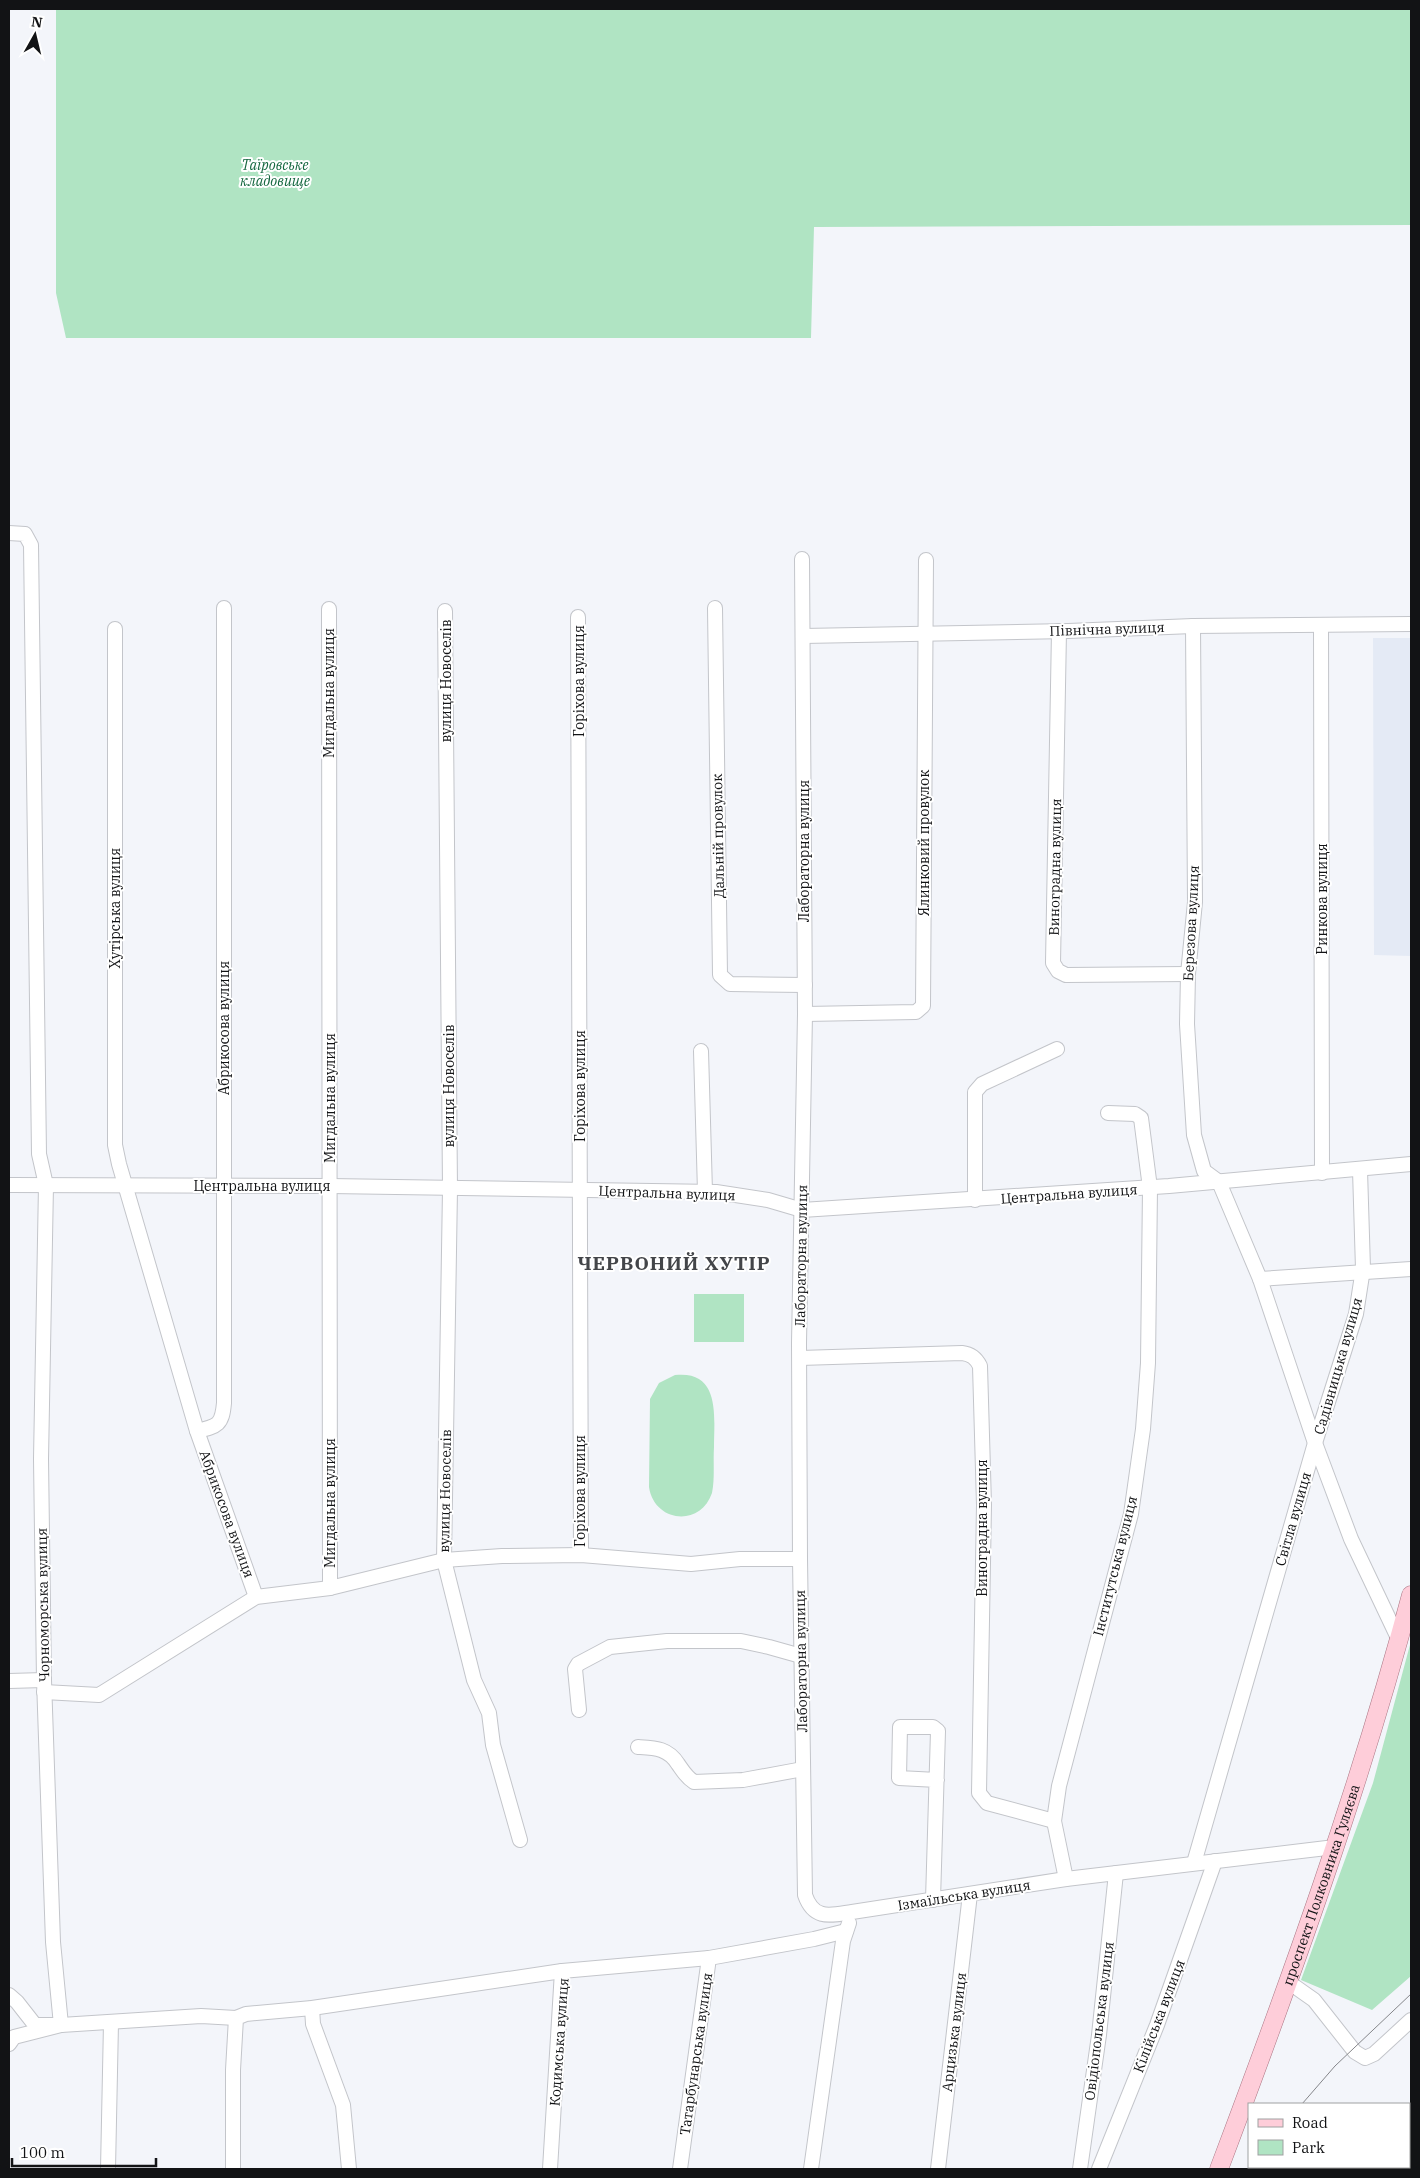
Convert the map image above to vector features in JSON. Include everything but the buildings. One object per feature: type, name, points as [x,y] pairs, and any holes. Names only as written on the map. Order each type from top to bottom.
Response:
[{"type":"main road","name":"проспект Полковника Гуляєва","points":[[1219,2169],[1335,1846],[1400,1640],[1411,1595]]},
{"type":"street","points":[[9,533],[25,534],[31,545],[39,1154],[46,1185]]},
{"type":"street","name":"Лабораторна вулиця","points":[[802,559],[805,1014],[800,1358],[800,1559],[805,1896],[811,1908],[824,1915],[852,1912]]},
{"type":"street","name":"Ялинковий провулок","points":[[805,1014],[916,1012],[923,1006],[926,721],[924,632],[926,560]]},
{"type":"street","name":"Абрикосова вулиця","points":[[197,1431],[215,1427],[220,1423],[224,1402],[224,608]]},
{"type":"street","name":"Дальній провулок","points":[[715,608],[720,975],[730,984],[805,985]]},
{"type":"street","name":"Мигдальна вулиця","points":[[329,609],[330,1588]]},
{"type":"street","name":"вулиця Новоселів","points":[[445,611],[450,1189],[444,1560],[474,1680],[489,1713],[494,1745],[520,1840]]},
{"type":"street","name":"Горіхова вулиця","points":[[578,617],[581,1555]]},
{"type":"street","name":"Північна вулиця","points":[[803,636],[924,632],[1059,631],[1193,626],[1411,624]]},
{"type":"street","name":"Ринкова вулиця","points":[[1321,625],[1322,1173]]},
{"type":"street","name":"Березова вулиця","points":[[1193,626],[1195,902],[1188,974],[1188,1058],[1194,1135],[1204,1171],[1219,1182]]},
{"type":"street","name":"Хутірська вулиця","points":[[115,629],[115,1145],[126,1186]]},
{"type":"street","name":"Виноградна вулиця","points":[[1059,631],[1053,963],[1058,971],[1066,975],[1188,974]]},
{"type":"street","points":[[975,1200],[975,1092],[982,1084],[1057,1049]]},
{"type":"street","points":[[701,1051],[706,1192]]},
{"type":"street","name":"Інститутська вулиця","points":[[1066,1879],[1054,1821],[1063,1764],[1130,1514],[1143,1429],[1148,1363],[1150,1188],[1141,1118],[1135,1114],[1108,1113]]},
{"type":"street","name":"Центральна вулиця","points":[[9,1185],[330,1186],[706,1192],[768,1200],[802,1210],[1150,1188],[1411,1164]]},
{"type":"street","name":"Садівницька вулиця","points":[[1315,1442],[1356,1314],[1363,1271],[1360,1170]]},
{"type":"street","points":[[1219,1182],[1260,1280],[1315,1442],[1352,1539],[1400,1640]]},
{"type":"street","name":"Чорноморська вулиця","points":[[46,1185],[40,1459],[44,1686],[53,1942],[61,2025]]},
{"type":"street","name":"Абрикосова вулиця","points":[[126,1186],[197,1431],[256,1597]]},
{"type":"street","points":[[1260,1280],[1411,1269]]},
{"type":"street","name":"Виноградна вулиця","points":[[800,1358],[962,1353],[968,1354],[980,1366],[984,1505],[979,1793],[987,1804],[1054,1821]]},
{"type":"street","name":"Світла вулиця","points":[[1194,1863],[1315,1442]]},
{"type":"street","points":[[9,1681],[99,1695],[256,1597],[330,1588],[444,1560],[502,1556],[581,1555],[691,1564],[740,1559],[800,1559]]},
{"type":"street","points":[[579,1710],[575,1668],[578,1664],[610,1647],[667,1642],[741,1641],[769,1646],[801,1656]]},
{"type":"street","points":[[933,1900],[937,1780],[938,1731],[933,1727],[900,1728],[899,1778],[937,1780]]},
{"type":"street","points":[[638,1747],[664,1750],[677,1762],[688,1778],[694,1782],[743,1780],[803,1769]]},
{"type":"street","name":"Ізмаїльська вулиця","points":[[852,1912],[1066,1879],[1335,1846]]},
{"type":"street","name":"Кілійська вулиця","points":[[1099,2169],[1157,2026],[1215,1861]]},
{"type":"street","name":"Овідіопольська вулиця","points":[[1080,2169],[1099,2035],[1116,1873]]},
{"type":"street","name":"Арцизька вулиця","points":[[938,2169],[970,1894]]},
{"type":"street","points":[[811,2169],[846,1931],[852,1912]]},
{"type":"street","name":"Татарбунарська вулиця","points":[[680,2169],[709,1958],[814,1939],[846,1931]]},
{"type":"street","name":"Кодимська вулиця","points":[[550,2169],[562,1971],[709,1958]]},
{"type":"street","points":[[233,2169],[235,2023],[246,2014],[312,2008],[562,1971]]},
{"type":"street","points":[[1287,1981],[1314,2000],[1356,2052],[1365,2058],[1374,2054],[1411,2020]]},
{"type":"street","points":[[9,1995],[17,2002],[34,2025],[111,2023],[201,2016],[235,2023]]},
{"type":"street","points":[[312,2008],[313,2024],[343,2105],[349,2169]]},
{"type":"street","points":[[108,2169],[111,2023]]},
{"type":"street","points":[[9,2044],[14,2036],[61,2025]]},
{"type":"shaded area","points":[[1373,638],[1411,638],[1411,956],[1374,955]]},
{"type":"green space","name":"Таїровське кладовище","points":[[56,9],[1411,9],[1411,225],[814,227],[811,338],[66,338],[56,293]]},
{"type":"green space","points":[[694,1294],[744,1294],[744,1342],[694,1342]]},
{"type":"green space","points":[[675,1375],[690,1375],[700,1380],[708,1388],[714,1410],[714,1476],[712,1493],[706,1504],[698,1512],[688,1516],[668,1514],[659,1508],[653,1499],[649,1487],[650,1399],[659,1383]]},
{"type":"green space","points":[[1411,1641],[1411,1976],[1372,2010],[1301,1980],[1373,1783]]},
{"type":"tram line","points":[[1303,2103],[1335,2066],[1411,1994]]},
{"type":"district","name":"ЧЕРВОНИЙ ХУТІР","points":[[674,1263]]}]
